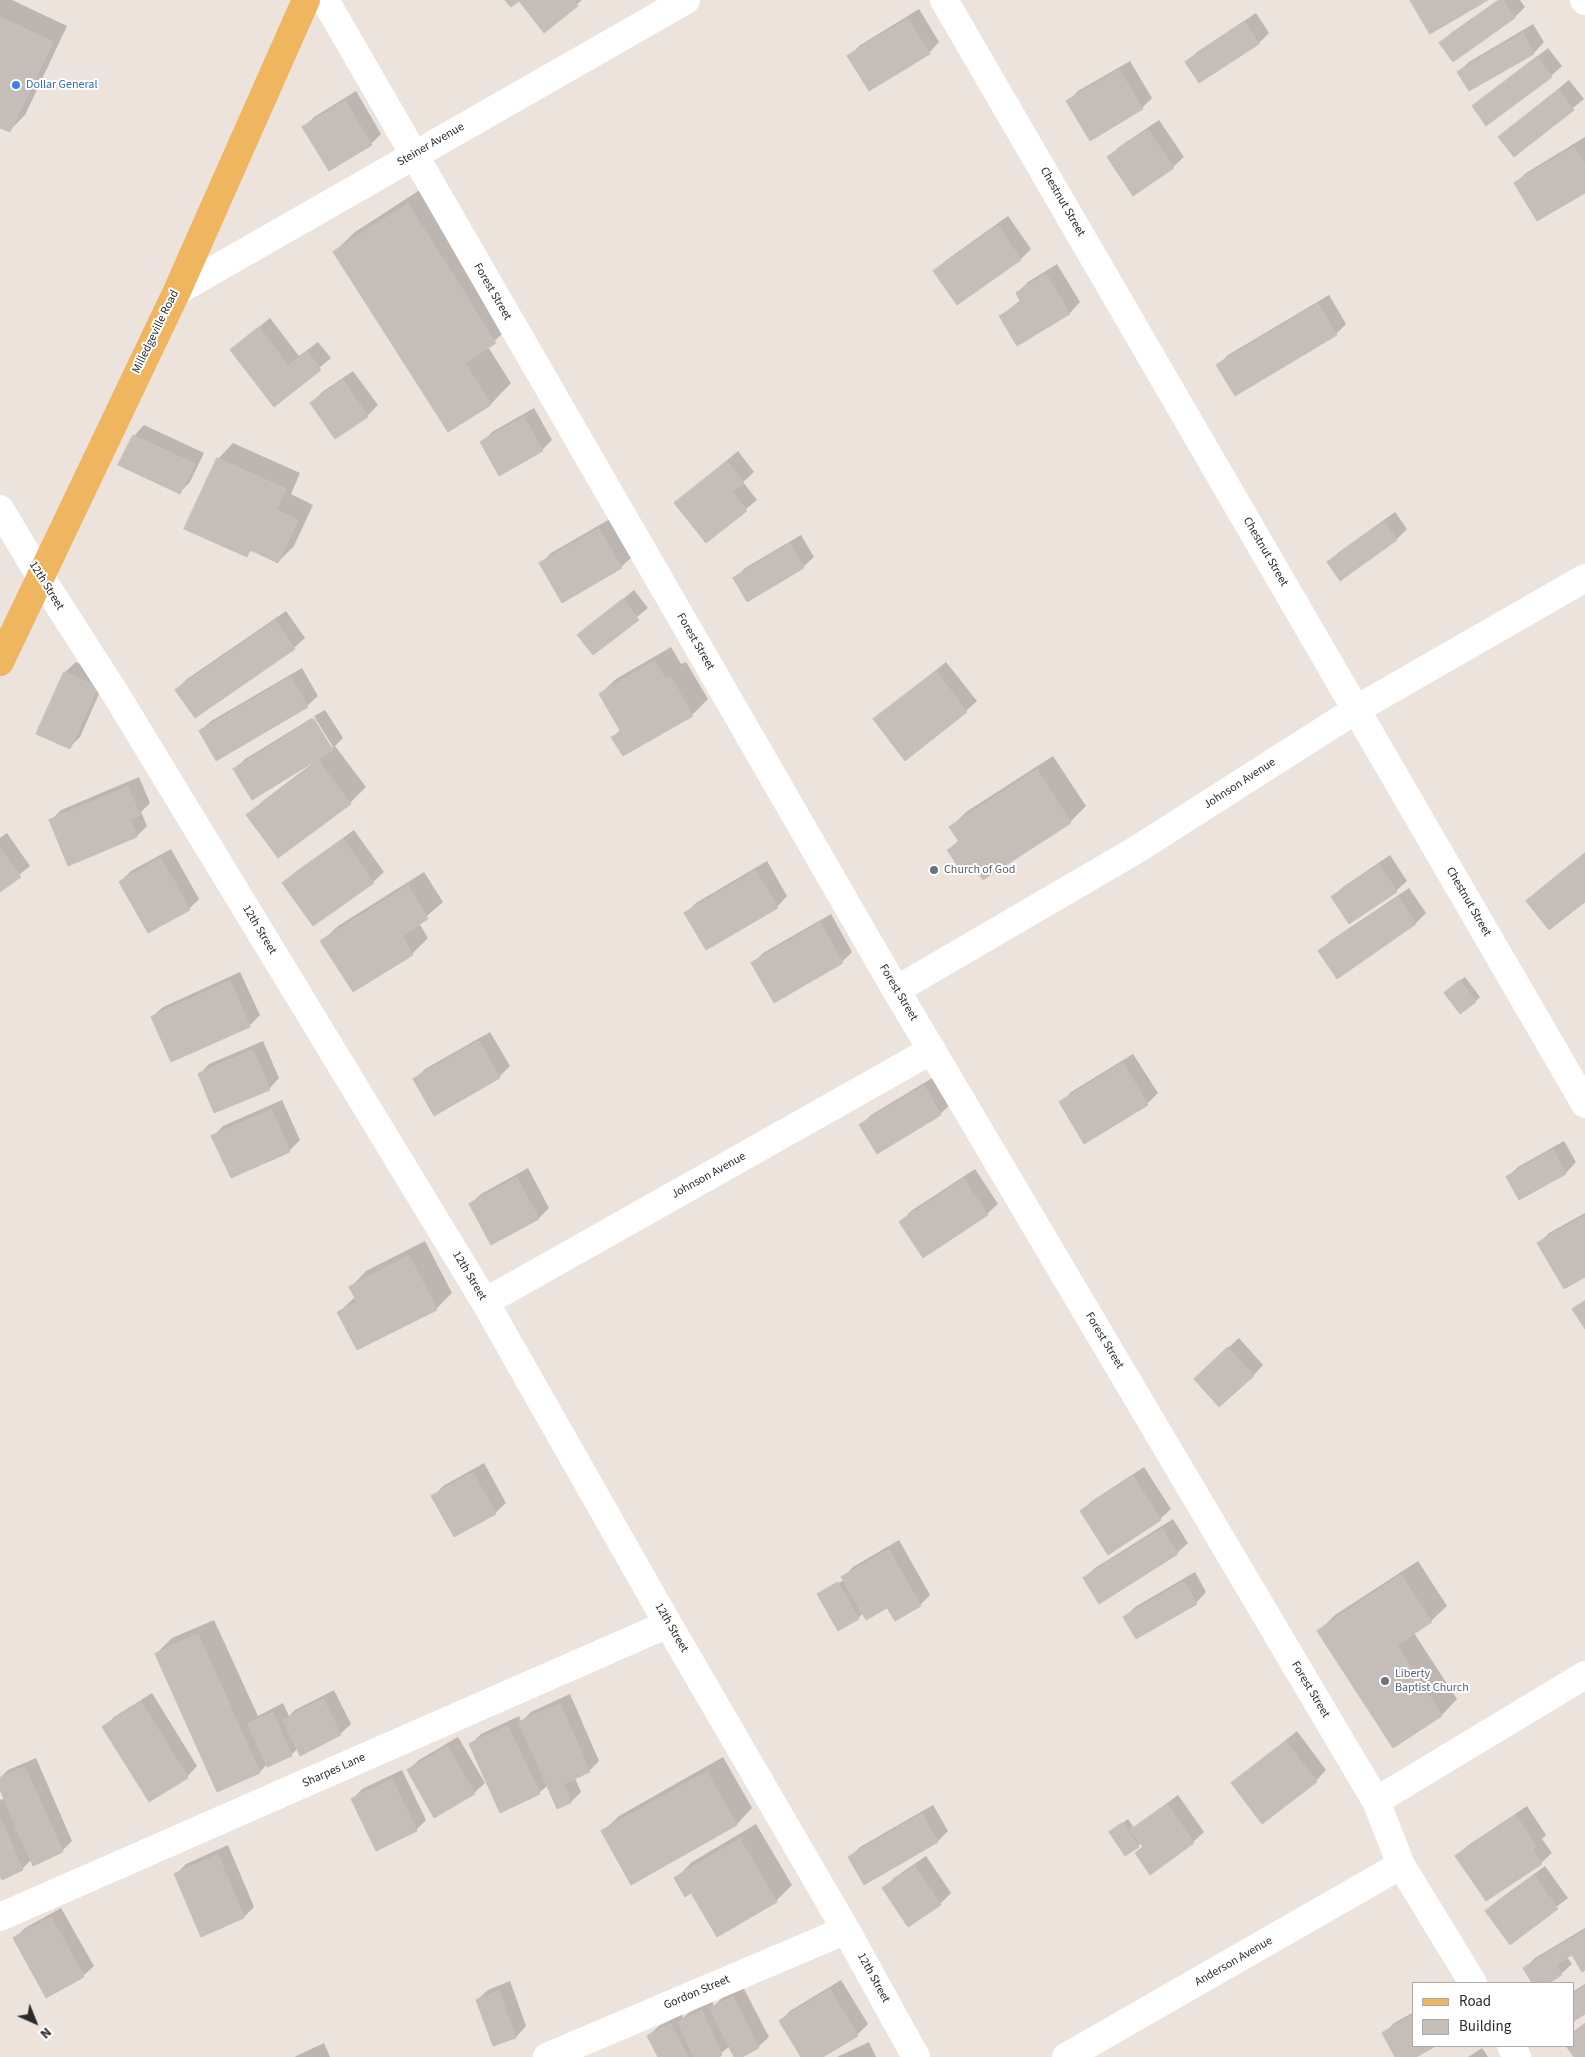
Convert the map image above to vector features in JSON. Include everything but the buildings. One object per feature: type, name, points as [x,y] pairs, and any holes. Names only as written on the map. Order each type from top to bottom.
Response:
[{"type":"main road","name":"Milledgeville Road","points":[[0,662],[176,291],[306,0]]},
{"type":"street","name":"Forest Street","points":[[325,0],[896,990],[1376,1801],[1401,1866],[1472,1982]]},
{"type":"street","name":"Steiner Avenue","points":[[176,291],[686,0]]},
{"type":"street","name":"Chestnut Street","points":[[944,0],[1585,1104]]},
{"type":"street","name":"12th Street","points":[[0,509],[40,576],[115,693],[486,1302],[668,1624],[846,1930],[916,2057]]},
{"type":"street","name":"Johnson Avenue","points":[[896,990],[1136,850],[1357,709],[1585,578]]},
{"type":"street","name":"Johnson Avenue","points":[[486,1302],[932,1050]]},
{"type":"street","name":"Sharpes Lane","points":[[0,1917],[668,1624]]},
{"type":"street","points":[[1376,1801],[1585,1675]]},
{"type":"street","name":"Anderson Avenue","points":[[1066,2057],[1170,2000],[1401,1866]]},
{"type":"street","name":"Gordon Street","points":[[547,2057],[846,1930]]},
{"type":"place","name":"Dollar General","points":[[16,85]]},
{"type":"place","name":"Church of God","points":[[934,870]]},
{"type":"place","name":"Liberty Baptist Church","points":[[1385,1681]]}]
